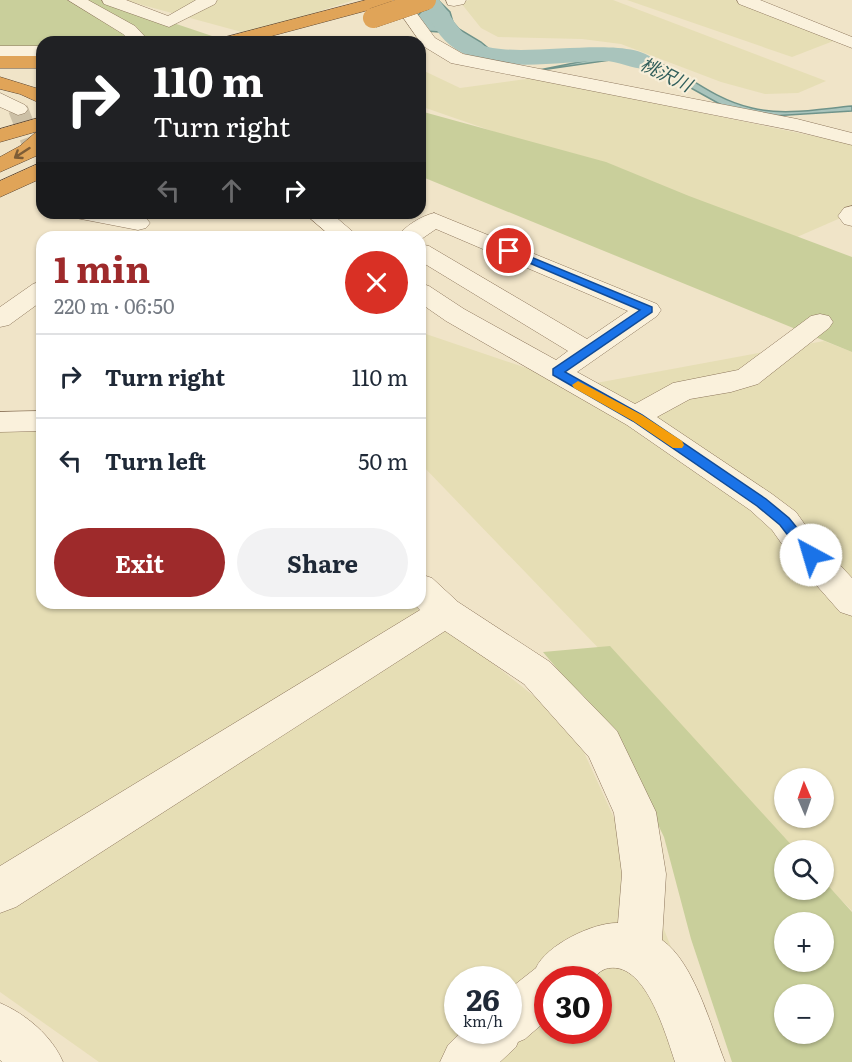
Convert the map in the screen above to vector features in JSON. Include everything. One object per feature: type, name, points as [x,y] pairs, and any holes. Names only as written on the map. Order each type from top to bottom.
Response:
[{"type":"highway","points":[[250,36],[385,0]]},
{"type":"highway","points":[[280,36],[392,0]]},
{"type":"highway","points":[[314,36],[426,0]]},
{"type":"highway","points":[[354,26],[373,18]]},
{"type":"highway","points":[[0,62],[36,62]]},
{"type":"highway","points":[[0,83],[36,95]]},
{"type":"highway","points":[[0,124],[36,113]]},
{"type":"highway","points":[[0,136],[36,125]]},
{"type":"highway","points":[[0,165],[28,151],[36,143]]},
{"type":"highway","points":[[0,190],[36,173]]},
{"type":"street","points":[[76,0],[129,30],[135,36]]},
{"type":"street","points":[[110,0],[169,22],[209,0]]},
{"type":"street","points":[[399,0],[422,36]]},
{"type":"street","points":[[745,0],[852,43]]},
{"type":"street","points":[[426,41],[437,51],[458,59],[797,125],[852,140]]},
{"type":"street","points":[[0,52],[36,52]]},
{"type":"street","points":[[852,213],[850,216],[852,219]]},
{"type":"street","points":[[127,231],[145,219]]},
{"type":"street","points":[[324,219],[338,231]]},
{"type":"street","points":[[418,231],[434,220],[648,310],[557,372]]},
{"type":"street","points":[[426,255],[588,351]]},
{"type":"street","points":[[4,313],[36,293]]},
{"type":"street","points":[[426,295],[455,315],[637,418],[761,502],[784,521],[801,545],[852,602]]},
{"type":"street","points":[[637,418],[655,404],[683,390],[731,383],[748,377],[820,322]]},
{"type":"street","points":[[0,422],[36,421]]},
{"type":"street","points":[[433,600],[537,673],[603,744],[635,812],[644,874],[638,952]]},
{"type":"street","points":[[0,891],[420,609]]},
{"type":"street","points":[[570,966],[578,959],[602,946],[628,946],[649,957],[669,984],[700,1062]]},
{"type":"street","points":[[522,1010],[534,999]]},
{"type":"street","points":[[0,1027],[38,1062]]},
{"type":"street","points":[[465,1062],[485,1044]]},
{"type":"shaded area","points":[[124,0],[354,0],[249,34]]},
{"type":"shaded area","points":[[469,0],[613,0],[826,81],[798,93],[765,94],[721,82],[621,44],[582,39],[498,37],[481,28],[461,3]]},
{"type":"shaded area","points":[[627,0],[734,0],[836,40],[792,57]]},
{"type":"shaded area","points":[[426,72],[460,88],[533,78],[852,144],[852,213],[797,237],[426,108]]},
{"type":"shaded area","points":[[426,334],[580,386],[824,341],[852,352],[852,911],[834,892],[834,840],[783,840],[426,469]]},
{"type":"shaded area","points":[[36,428],[36,609],[424,609],[572,726],[657,912],[717,1062],[99,1062],[0,992],[0,430]]},
{"type":"green space","points":[[0,0],[105,0],[212,36],[36,36],[36,57],[0,59]]},
{"type":"green space","points":[[426,113],[606,162],[689,196],[852,257],[852,352],[426,178]]},
{"type":"green space","points":[[610,646],[787,840],[774,840],[774,900],[834,900],[834,892],[852,912],[852,1062],[732,1062],[691,939],[664,837],[616,739],[543,652]]},
{"type":"water","points":[[418,0],[438,0],[450,12],[453,22],[459,29],[493,52],[507,57],[589,55],[599,49],[662,64],[724,98],[752,108],[789,112],[852,106],[852,111],[772,116],[725,107],[664,73],[624,58],[534,71],[604,57],[508,62],[453,33],[426,31],[417,16],[425,8]]},
{"type":"waterway","name":"桃沢川","points":[[428,0],[458,41],[488,54],[508,57],[610,54],[645,63]]},
{"type":"tunnel","points":[[18,109],[36,154]]},
{"type":"slow traffic","points":[[578,385],[637,418],[677,445]]},
{"type":"route","points":[[509,251],[648,310],[557,372],[637,418],[725,480],[761,502],[784,521],[811,555]]}]
